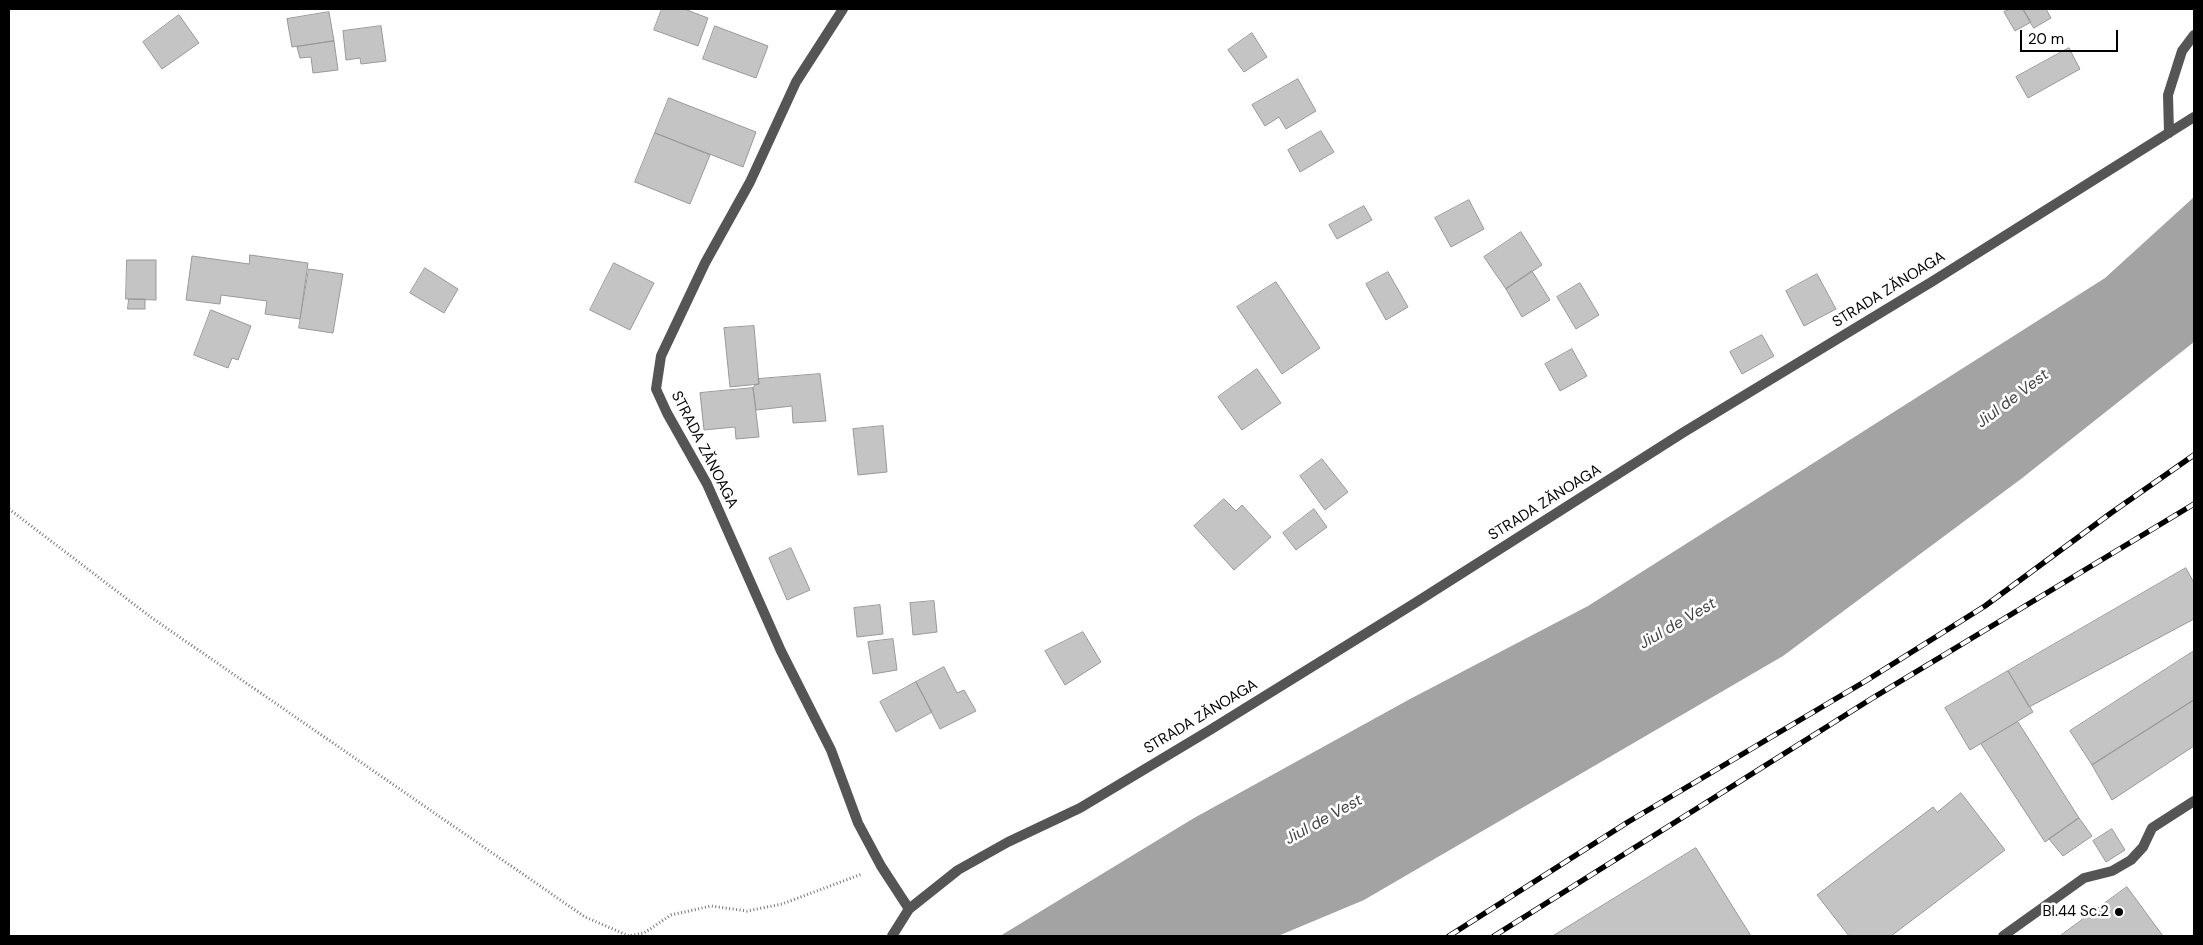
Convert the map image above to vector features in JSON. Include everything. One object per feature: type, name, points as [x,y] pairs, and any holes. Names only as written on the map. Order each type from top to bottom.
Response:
[{"type":"street","name":"STRADA ZĂNOAGA","points":[[843,9],[796,82],[750,182],[705,263],[660,356],[656,389],[667,413],[707,484],[781,651],[831,750],[858,823],[881,866],[910,909]]},
{"type":"street","points":[[2169,133],[2168,95],[2182,51],[2194,35]]},
{"type":"street","name":"STRADA ZĂNOAGA","points":[[892,936],[910,909],[958,870],[1008,842],[1080,808],[1210,730],[1415,603],[1684,432],[1924,286],[2194,117]]},
{"type":"street","points":[[2003,936],[2084,878],[2112,871],[2130,860],[2143,847],[2152,828],[2194,801]]},
{"type":"path","points":[[9,509],[152,618],[584,917],[629,936],[644,933],[671,916],[711,906],[747,911],[782,904],[881,866]]},
{"type":"water","name":"Jiul de Vest","points":[[2194,197],[2194,342],[2021,479],[1783,656],[1364,900],[1278,936],[1000,936],[1194,818],[1410,699],[1588,606],[2105,278]]},
{"type":"building","points":[[662,9],[684,9],[708,18],[698,46],[654,30]]},
{"type":"building","points":[[2010,9],[2023,9],[2031,22],[2015,31],[2004,12]]},
{"type":"building","points":[[2023,9],[2046,9],[2051,18],[2034,28]]},
{"type":"building","points":[[329,12],[334,41],[292,47],[287,19]]},
{"type":"building","points":[[179,15],[199,43],[162,69],[143,42]]},
{"type":"building","points":[[381,26],[386,61],[361,64],[360,58],[346,60],[343,31]]},
{"type":"building","points":[[715,26],[768,46],[756,78],[703,59]]},
{"type":"building","points":[[1252,33],[1267,57],[1244,72],[1228,50]]},
{"type":"building","points":[[334,41],[338,70],[313,73],[311,57],[300,58],[297,47]]},
{"type":"building","points":[[2069,48],[2080,69],[2028,98],[2016,77]]},
{"type":"building","points":[[1298,79],[1316,111],[1286,129],[1279,117],[1265,126],[1252,105]]},
{"type":"building","points":[[669,98],[756,132],[743,167],[655,133]]},
{"type":"building","points":[[1321,131],[1334,152],[1300,172],[1288,150]]},
{"type":"building","points":[[655,133],[710,155],[690,204],[635,182]]},
{"type":"building","points":[[1469,200],[1484,229],[1451,247],[1435,218]]},
{"type":"building","points":[[1364,206],[1372,220],[1337,239],[1329,225]]},
{"type":"building","points":[[1521,232],[1542,265],[1506,289],[1484,257]]},
{"type":"building","points":[[250,255],[308,263],[300,319],[265,314],[267,301],[221,295],[220,304],[186,300],[192,256],[249,264]]},
{"type":"building","points":[[127,260],[156,260],[156,300],[126,299]]},
{"type":"building","points":[[614,263],[654,283],[630,330],[590,310]]},
{"type":"building","points":[[425,268],[458,289],[444,313],[410,293]]},
{"type":"building","points":[[309,269],[343,274],[333,333],[299,328]]},
{"type":"building","points":[[1532,271],[1550,300],[1522,317],[1506,289]]},
{"type":"building","points":[[1388,272],[1408,307],[1386,320],[1366,284]]},
{"type":"building","points":[[1817,274],[1836,309],[1804,326],[1786,291]]},
{"type":"building","points":[[1276,282],[1320,348],[1282,374],[1237,307]]},
{"type":"building","points":[[1580,283],[1599,315],[1576,329],[1557,297]]},
{"type":"building","points":[[129,299],[145,299],[145,309],[128,309]]},
{"type":"building","points":[[211,310],[251,326],[238,360],[232,358],[228,368],[194,355]]},
{"type":"building","points":[[754,326],[759,384],[730,387],[724,328]]},
{"type":"building","points":[[1762,335],[1774,356],[1742,374],[1730,352]]},
{"type":"building","points":[[1572,349],[1587,376],[1560,391],[1545,364]]},
{"type":"building","points":[[1257,369],[1281,403],[1242,430],[1218,397]]},
{"type":"building","points":[[820,374],[826,421],[793,423],[792,406],[756,410],[753,388],[759,384],[758,379]]},
{"type":"building","points":[[753,388],[759,437],[736,439],[735,427],[704,430],[700,393]]},
{"type":"building","points":[[883,426],[887,472],[858,475],[853,429]]},
{"type":"building","points":[[1322,459],[1348,492],[1325,510],[1300,476]]},
{"type":"building","points":[[1224,499],[1236,511],[1242,505],[1271,537],[1234,570],[1194,526]]},
{"type":"building","points":[[1314,509],[1327,527],[1296,550],[1283,533]]},
{"type":"building","points":[[791,548],[810,590],[787,600],[769,558]]},
{"type":"building","points":[[2186,568],[2194,583],[2194,619],[2029,707],[2008,671]]},
{"type":"building","points":[[934,601],[937,632],[913,635],[910,603]]},
{"type":"building","points":[[880,605],[883,634],[857,637],[854,608]]},
{"type":"building","points":[[1083,632],[1101,662],[1065,685],[1045,651]]},
{"type":"building","points":[[893,639],[897,670],[873,674],[868,642]]},
{"type":"building","points":[[2194,651],[2194,700],[2092,765],[2070,731]]},
{"type":"building","points":[[944,667],[957,693],[964,690],[976,711],[940,729],[916,682]]},
{"type":"building","points":[[2008,671],[2033,712],[1970,750],[1945,708]]},
{"type":"building","points":[[916,682],[932,712],[896,732],[880,702]]},
{"type":"building","points":[[2194,700],[2194,746],[2112,800],[2092,765]]},
{"type":"building","points":[[2018,722],[2079,818],[2045,842],[1981,744]]},
{"type":"building","points":[[1961,793],[2005,850],[1891,936],[1849,936],[1817,895],[1933,807],[1937,812]]},
{"type":"building","points":[[2079,818],[2092,836],[2063,856],[2049,839]]},
{"type":"building","points":[[2112,829],[2125,850],[2106,862],[2093,841]]},
{"type":"building","points":[[1696,848],[1751,936],[1553,936]]},
{"type":"building","name":"Bl.44 Sc.2","points":[[2127,887],[2163,936],[2060,936]]},
{"type":"railway","points":[[1449,936],[1628,822],[1864,682],[1985,606],[2111,513],[2194,455]]},
{"type":"railway","points":[[1494,936],[1871,699],[2194,504]]},
{"type":"place","name":"Bl.44 Sc.2","points":[[2119,912]]}]
